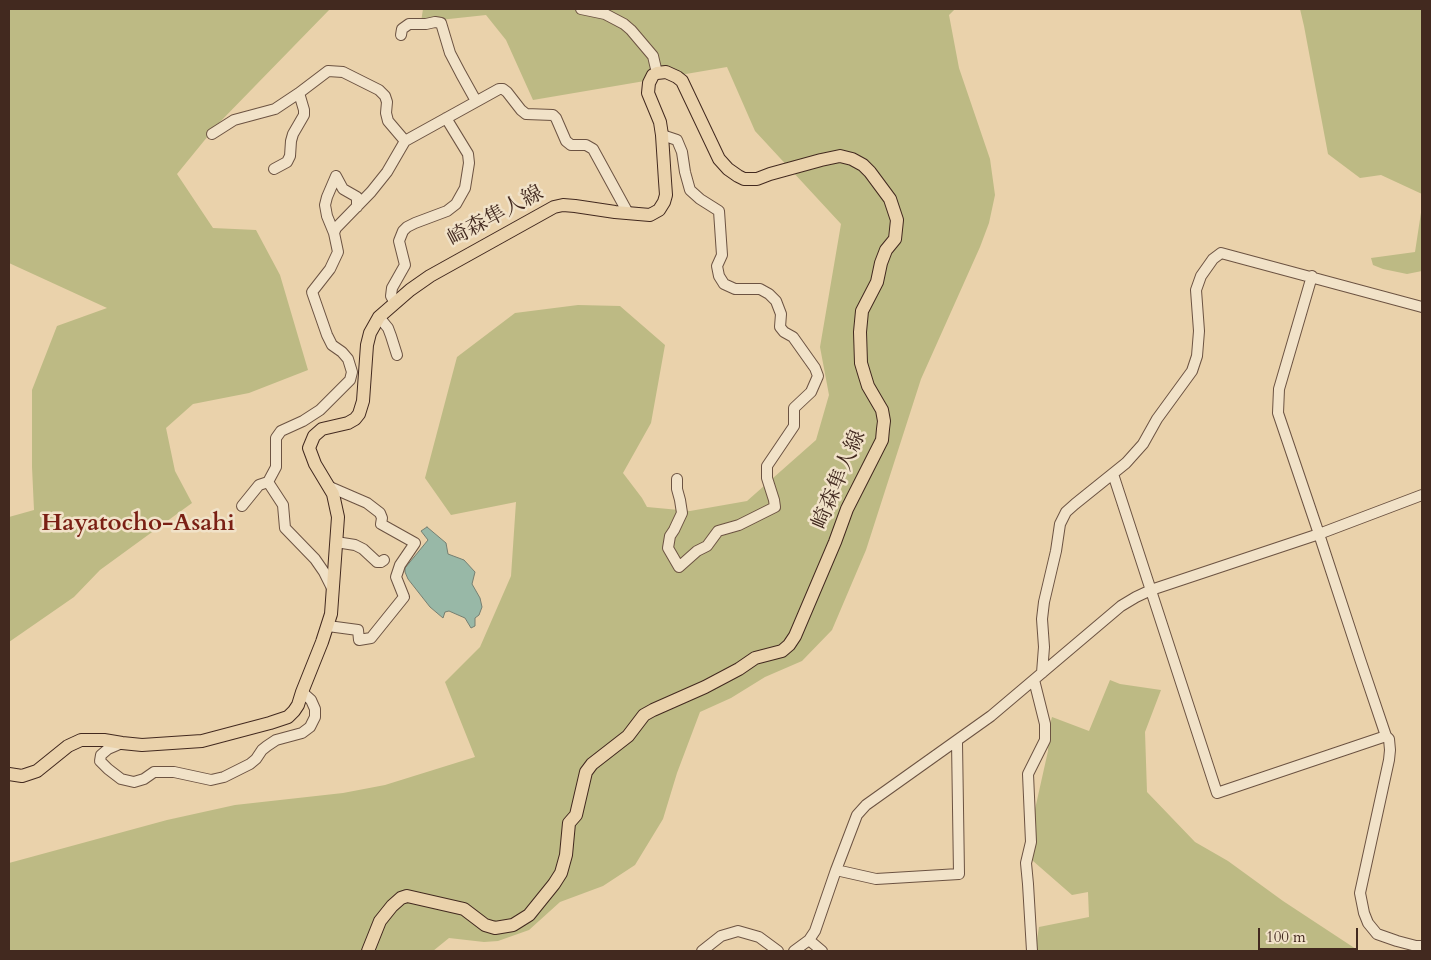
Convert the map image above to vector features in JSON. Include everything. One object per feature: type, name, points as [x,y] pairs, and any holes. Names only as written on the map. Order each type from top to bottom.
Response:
[{"type":"main road","name":"崎森隼人線","points":[[9,774],[22,776],[37,771],[68,746],[80,740],[104,740],[122,744],[142,745],[202,741],[270,724],[288,717],[294,711],[298,705],[331,614],[338,517],[333,494],[312,458],[309,448],[314,436],[322,429],[348,423],[359,414],[363,401],[367,345],[370,333],[379,317],[410,290],[430,276],[554,207],[563,205],[650,215],[658,210],[664,202],[666,195],[662,135],[660,122],[648,93],[651,78],[657,73],[666,72],[682,81],[716,155],[728,169],[744,179],[757,179],[840,156],[852,159],[862,165],[890,199],[897,220],[894,240],[886,250],[877,282],[862,311],[860,332],[861,362],[864,373],[868,386],[882,410],[884,421],[882,440],[848,508],[795,636],[782,651],[755,658],[739,669],[704,687],[644,715],[628,736],[592,764],[586,772],[576,815],[570,823],[566,855],[561,873],[529,915],[513,925],[496,928],[485,925],[458,906],[407,896],[400,898],[380,921],[368,951]]},
{"type":"street","points":[[581,9],[605,14],[624,24],[653,56],[657,73]]},
{"type":"street","points":[[401,34],[402,29],[408,24],[440,23],[450,53],[476,101]]},
{"type":"street","points":[[212,134],[234,120],[275,109],[328,72],[343,72],[379,90],[385,96],[388,121],[405,140]]},
{"type":"street","points":[[334,233],[341,222],[357,207],[386,172],[405,140],[499,89],[504,89],[526,114],[552,115],[556,118],[566,141],[571,145],[586,145],[593,149],[628,213]]},
{"type":"street","points":[[274,169],[287,162],[290,156],[293,134],[304,115],[299,93]]},
{"type":"street","points":[[395,303],[391,296],[392,288],[405,265],[400,241],[404,231],[415,223],[447,211],[456,204],[465,188],[469,163],[468,154],[446,118]]},
{"type":"street","points":[[662,135],[677,140],[682,152],[690,190],[719,211],[722,255],[717,266],[719,276],[724,284],[735,289],[760,289],[769,294],[780,308],[780,327],[784,332],[793,337],[815,368],[818,376],[811,392],[794,408],[794,426],[767,466],[767,478],[775,506],[739,525],[718,531],[707,546],[697,551],[679,567],[668,548],[670,536],[682,513],[677,479]]},
{"type":"street","points":[[242,506],[259,485],[268,482],[276,467],[276,438],[281,431],[303,421],[320,410],[350,380],[352,372],[348,359],[332,345],[312,292],[330,269],[338,252],[325,205],[336,176],[343,189],[357,197],[357,207]]},
{"type":"street","points":[[1042,673],[1044,647],[1043,610],[1060,524],[1066,512],[1126,463],[1143,444],[1192,371],[1197,356],[1199,331],[1196,290],[1201,276],[1213,259],[1221,252],[1422,306]]},
{"type":"street","points":[[1312,276],[1279,389],[1278,413],[1386,736],[1389,739],[1389,760],[1360,893],[1368,922],[1377,934],[1397,941],[1422,946]]},
{"type":"street","points":[[379,317],[392,336],[397,355]]},
{"type":"street","points":[[1113,474],[1217,793],[1386,736]]},
{"type":"street","points":[[268,482],[283,505],[285,528],[315,559],[332,588]]},
{"type":"street","points":[[328,626],[358,630],[359,640],[371,638],[404,597],[396,576],[400,565],[415,543],[381,524],[382,518],[380,513],[367,503],[330,487]]},
{"type":"street","points":[[794,951],[809,940],[815,931],[857,815],[866,805],[991,716],[1122,606],[1151,590],[1319,534],[1422,495]]},
{"type":"street","points":[[336,542],[355,545],[363,549],[377,562],[384,560]]},
{"type":"street","points":[[1032,951],[1026,863],[1031,842],[1028,774],[1045,740],[1045,724],[1034,680]]},
{"type":"street","points":[[122,744],[108,749],[101,755],[100,761],[108,770],[121,779],[134,782],[144,779],[154,772],[174,772],[211,780],[224,777],[250,764],[262,750],[276,740],[302,734],[310,727],[315,717],[315,709],[311,700],[302,692]]},
{"type":"street","points":[[836,870],[876,879],[959,874],[957,742]]},
{"type":"street","points":[[702,951],[722,936],[738,931],[760,937],[778,951]]},
{"type":"street","points":[[809,940],[822,951]]},
{"type":"shaded area","points":[[9,9],[330,9],[217,125],[177,174],[213,228],[256,230],[280,275],[308,370],[249,393],[193,404],[166,428],[175,471],[192,503],[100,570],[74,597],[9,642],[9,517],[34,510],[32,390],[57,326],[107,308],[9,263]]},
{"type":"shaded area","points":[[423,9],[955,9],[949,15],[959,68],[990,159],[995,195],[989,223],[980,247],[921,379],[866,550],[832,630],[802,661],[765,677],[731,698],[700,712],[677,773],[663,819],[635,865],[603,886],[560,902],[529,930],[498,941],[484,942],[449,938],[433,951],[9,951],[9,863],[167,820],[235,805],[343,793],[385,785],[475,757],[445,682],[480,647],[511,576],[516,502],[451,515],[425,478],[457,357],[515,313],[578,305],[620,306],[665,345],[651,423],[623,473],[647,507],[690,511],[747,501],[816,440],[829,395],[820,347],[841,224],[755,131],[727,67],[533,100],[506,40],[486,15],[421,22]]},
{"type":"shaded area","points":[[1300,9],[1422,9],[1422,194],[1381,175],[1360,178],[1328,154]]},
{"type":"shaded area","points":[[1422,206],[1422,271],[1407,274],[1373,265],[1371,258],[1415,252]]},
{"type":"shaded area","points":[[427,527],[446,543],[448,554],[464,560],[475,572],[472,584],[480,598],[482,607],[479,615],[475,618],[475,626],[471,628],[465,618],[449,611],[445,612],[443,618],[430,607],[408,579],[405,568],[428,540],[421,531]]},
{"type":"shaded area","points":[[1110,680],[1120,684],[1161,690],[1145,732],[1147,792],[1195,842],[1228,861],[1283,901],[1359,951],[1035,951],[1039,927],[1089,917],[1088,892],[1072,895],[1025,854],[1048,751],[1049,728],[1052,717],[1089,731]]},
{"type":"district","name":"Hayatocho-Asahi","points":[[138,524]]}]
